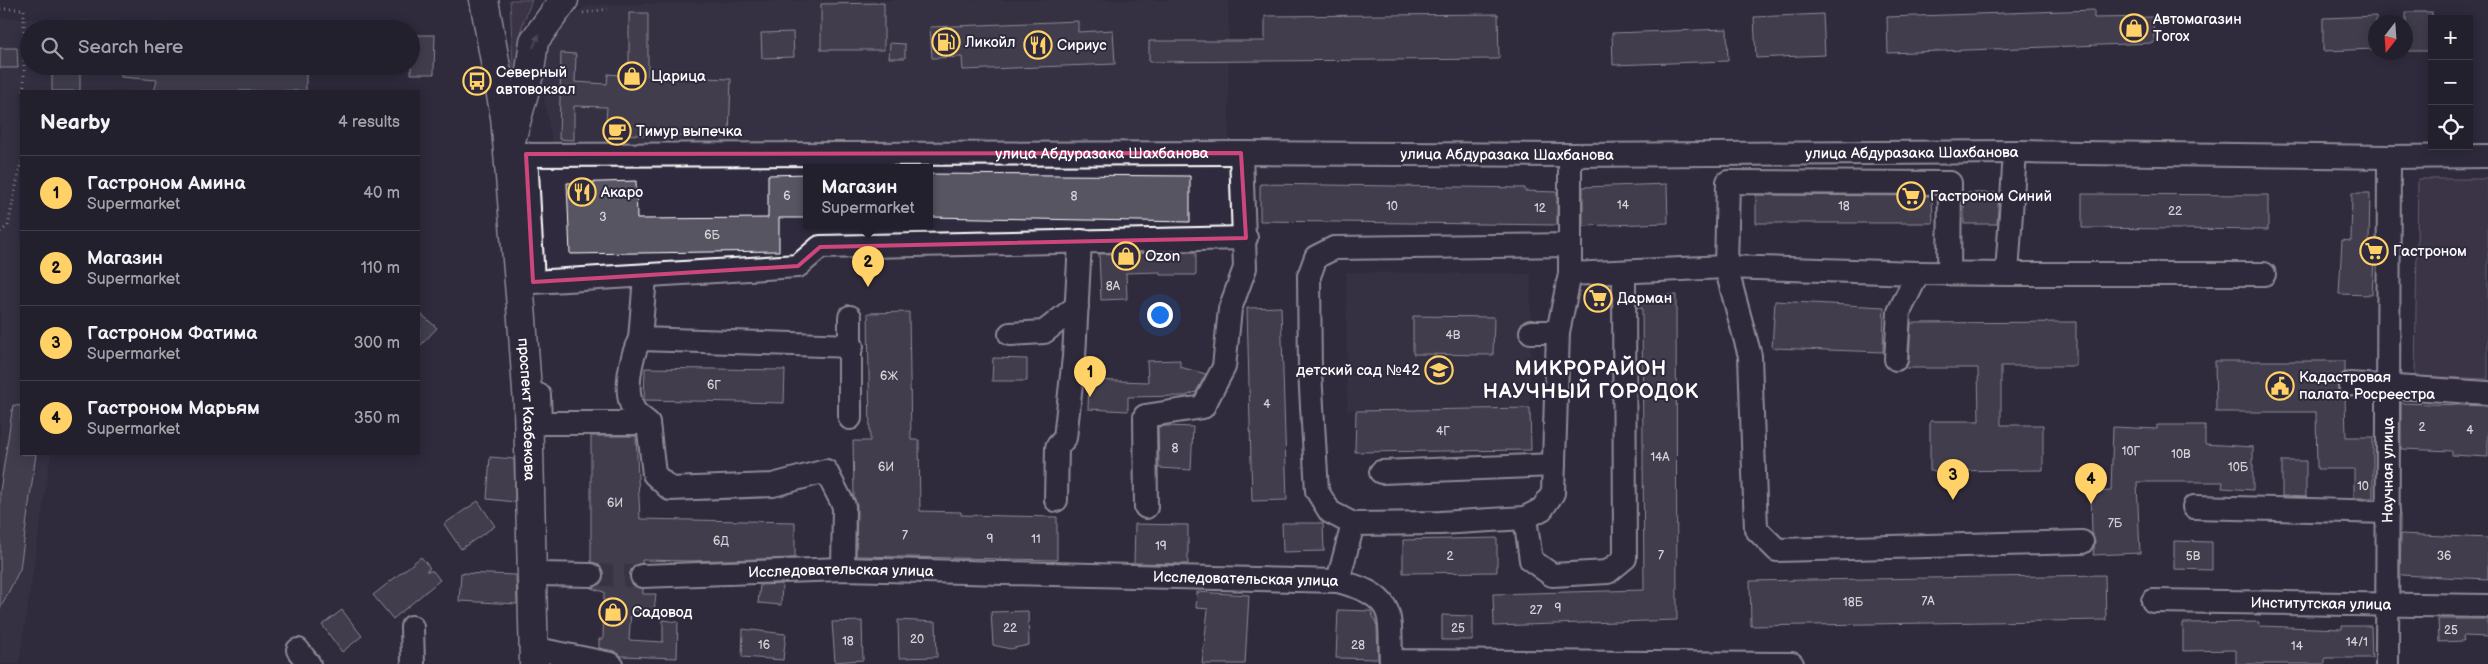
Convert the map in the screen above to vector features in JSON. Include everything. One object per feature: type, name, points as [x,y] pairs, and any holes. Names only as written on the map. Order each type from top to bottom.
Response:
[{"type":"highway","name":"проспект Казбекова","points":[[484,0],[505,117],[516,155],[539,659]]},
{"type":"highway","points":[[516,155],[534,41],[564,0]]},
{"type":"street","name":"улица Абдуразака Шахбанова","points":[[516,155],[1241,153],[1570,155],[1728,152],[2015,152],[2389,158],[2488,156]]},
{"type":"street","points":[[1728,152],[1726,267],[1750,356],[1756,530],[1777,550],[2082,542]]},
{"type":"street","points":[[2007,274],[2015,152]]},
{"type":"street","points":[[1146,507],[1145,416],[1203,407],[1224,367],[1230,308],[1245,268],[1246,238],[1241,153]]},
{"type":"street","points":[[516,155],[533,282],[540,423],[539,659],[610,664]]},
{"type":"street","points":[[1570,155],[1570,245],[1570,274],[1558,332],[1552,493],[1542,509],[1525,518],[1440,523],[1353,524],[1330,512],[1317,491],[1310,372],[1309,276],[1316,257],[1334,248],[1570,245]]},
{"type":"street","name":"Научная улица","points":[[2387,664],[2389,158]]},
{"type":"street","points":[[1728,182],[1950,183],[1949,273]]},
{"type":"street","points":[[533,282],[645,277],[798,266],[820,247],[1246,238]]},
{"type":"street","points":[[1056,500],[1057,447],[1065,438],[1074,357],[1080,241]]},
{"type":"street","points":[[1570,274],[1726,267],[1918,273],[2264,274]]},
{"type":"street","points":[[1525,518],[1531,560],[1552,575],[1608,572],[1625,558],[1624,273]]},
{"type":"street","points":[[1896,359],[1898,312],[1918,273]]},
{"type":"street","points":[[645,277],[640,339],[631,357],[629,395],[634,410],[648,423],[654,474],[670,489],[773,484],[826,471],[844,506],[843,569]]},
{"type":"street","points":[[1010,334],[1044,332],[1077,306]]},
{"type":"street","points":[[850,317],[852,346],[850,418]]},
{"type":"street","points":[[1531,332],[1558,332]]},
{"type":"street","points":[[640,339],[852,346]]},
{"type":"street","points":[[2350,384],[2488,393]]},
{"type":"street","points":[[540,423],[648,423]]},
{"type":"street","points":[[1381,472],[1554,465]]},
{"type":"street","points":[[2194,507],[2388,512]]},
{"type":"street","points":[[1338,581],[1353,524]]},
{"type":"street","name":"Исследовательская улица","points":[[642,576],[843,569],[1338,581],[1362,587],[1379,600],[1388,613],[1391,662],[1792,664]]},
{"type":"street","points":[[540,574],[591,575]]},
{"type":"street","name":"Институтская улица","points":[[2153,601],[2488,606]]},
{"type":"street","points":[[412,627],[413,664]]},
{"type":"path","points":[[0,9],[24,9],[24,20]]},
{"type":"path","points":[[24,75],[24,90]]},
{"type":"path","points":[[0,232],[8,226],[20,167]]},
{"type":"highlighted area","points":[[1241,153],[1246,238],[820,247],[798,266],[533,282],[526,154]]},
{"type":"shaded area","points":[[510,0],[532,0],[522,26],[515,106]]},
{"type":"shaded area","points":[[820,0],[1229,0],[1229,140],[553,146],[543,95],[547,46],[559,21],[590,5]]},
{"type":"shaded area","points":[[0,18],[109,20],[20,20],[20,75],[155,75],[151,90],[20,90],[20,455],[51,455],[19,664],[0,664]]},
{"type":"shaded area","points":[[2418,179],[2488,179],[2488,379],[2415,376]]},
{"type":"shaded area","name":"детский сад №42","points":[[1346,272],[1531,274],[1530,408],[1347,410]]},
{"type":"building","points":[[884,3],[884,50],[821,50],[821,4]]},
{"type":"building","points":[[2094,10],[2094,18],[2153,17],[2154,43],[1888,53],[1887,17]]},
{"type":"building","points":[[2406,12],[2432,12],[2432,15],[2428,15],[2428,51],[2413,51],[2413,15],[2406,15]]},
{"type":"building","points":[[629,13],[648,13],[648,76],[731,79],[729,137],[605,134],[607,107],[574,106],[574,140],[559,139],[561,53],[576,54],[575,82],[607,84],[608,74],[629,76]]},
{"type":"building","points":[[1498,14],[1499,59],[1149,62],[1149,41],[1265,41],[1265,16]]},
{"type":"building","points":[[1823,14],[1825,55],[1756,58],[1754,17]]},
{"type":"building","points":[[2368,16],[2368,49],[2323,51],[2323,18]]},
{"type":"building","name":"Сириус","points":[[1078,21],[1078,32],[1113,30],[1115,64],[963,70],[962,57],[932,58],[930,27]]},
{"type":"building","points":[[1727,29],[1728,61],[1613,65],[1612,33]]},
{"type":"building","points":[[793,32],[794,57],[762,58],[761,33]]},
{"type":"building","points":[[420,35],[435,35],[434,74],[420,74]]},
{"type":"building","points":[[890,43],[905,44],[905,58],[889,58]]},
{"type":"building","points":[[0,48],[17,48],[18,68],[0,68]]},
{"type":"building","points":[[52,75],[80,75],[80,90],[52,90]]},
{"type":"building","points":[[121,75],[306,75],[306,90],[154,90],[157,80],[121,77]]},
{"type":"building","points":[[803,174],[803,218],[779,218],[779,251],[570,254],[567,183],[636,181],[637,219],[768,218],[768,175]]},
{"type":"building","points":[[933,174],[1190,176],[1190,222],[933,217]]},
{"type":"building","points":[[1260,184],[1525,188],[1525,191],[1557,192],[1557,225],[1260,221]]},
{"type":"building","points":[[1667,184],[1668,223],[1583,226],[1583,187]]},
{"type":"building","points":[[1964,193],[1999,193],[1997,224],[1964,224]]},
{"type":"building","points":[[2352,193],[2370,193],[2369,242],[2375,242],[2372,295],[2339,294],[2342,240],[2351,241]]},
{"type":"building","points":[[2082,194],[2268,195],[2268,230],[2082,228]]},
{"type":"building","points":[[1756,195],[1932,196],[1933,223],[1756,223]]},
{"type":"building","points":[[1196,252],[1196,275],[1160,275],[1160,272],[1126,273],[1127,299],[1101,300],[1099,254]]},
{"type":"building","points":[[1637,295],[1676,295],[1677,620],[1494,626],[1493,594],[1644,590],[1642,308],[1637,308]]},
{"type":"building","points":[[1775,301],[1884,307],[1883,352],[1772,348]]},
{"type":"building","points":[[1281,307],[1287,500],[1252,501],[1247,308]]},
{"type":"building","points":[[909,312],[911,440],[919,440],[920,511],[961,512],[961,515],[1057,517],[1057,560],[856,556],[857,506],[854,497],[853,441],[870,441],[868,313]]},
{"type":"building","points":[[420,313],[437,328],[420,346]]},
{"type":"building","points":[[1413,316],[1494,317],[1493,355],[1413,354]]},
{"type":"building","points":[[2076,322],[2076,366],[2001,366],[2001,425],[2043,425],[2043,470],[1930,471],[1930,421],[1979,421],[1978,368],[1906,368],[1909,360],[1911,323]]},
{"type":"building","points":[[993,358],[1027,359],[1027,381],[992,381]]},
{"type":"building","points":[[1180,360],[1180,367],[1206,374],[1196,392],[1185,396],[1128,397],[1128,411],[1088,409],[1089,380],[1148,382],[1147,361]]},
{"type":"building","name":"Кадастровая палата Росреестра","points":[[2215,361],[2345,361],[2345,372],[2339,376],[2337,384],[2338,390],[2345,396],[2346,437],[2373,437],[2373,498],[2354,498],[2354,469],[2317,469],[2316,412],[2216,412]]},
{"type":"building","points":[[645,368],[785,370],[784,403],[644,400]]},
{"type":"building","points":[[2401,403],[2488,406],[2488,457],[2452,455],[2452,451],[2401,449]]},
{"type":"building","points":[[13,405],[20,406],[20,455],[36,455],[20,569],[0,609],[0,491]]},
{"type":"building","points":[[1530,408],[1531,450],[1355,452],[1356,411]]},
{"type":"building","points":[[2157,425],[2205,425],[2205,444],[2253,447],[2253,490],[2222,488],[2223,482],[2137,482],[2140,553],[2093,555],[2095,541],[2092,534],[2091,492],[2111,491],[2113,427],[2157,429]]},
{"type":"building","points":[[1158,427],[1193,427],[1191,470],[1159,468]]},
{"type":"building","points":[[591,436],[636,436],[640,519],[795,522],[795,558],[690,561],[642,560],[642,563],[631,569],[629,576],[631,583],[643,589],[643,594],[656,594],[654,611],[631,610],[629,640],[663,642],[663,620],[678,622],[677,658],[621,656],[614,651],[599,648],[599,639],[603,639],[604,592],[591,588],[602,582],[604,575],[598,564],[591,562]]},
{"type":"building","points":[[490,457],[514,459],[515,502],[487,499]]},
{"type":"building","points":[[2282,461],[2306,461],[2306,497],[2282,496]]},
{"type":"building","points":[[478,501],[495,526],[461,549],[444,524]]},
{"type":"building","points":[[1282,523],[1323,523],[1324,551],[1283,552]]},
{"type":"building","points":[[1135,524],[1188,525],[1188,564],[1134,563]]},
{"type":"building","points":[[2401,534],[2488,538],[2488,579],[2400,575]]},
{"type":"building","points":[[1497,538],[1497,572],[1403,573],[1403,540]]},
{"type":"building","points":[[2174,541],[2212,542],[2212,570],[2174,569]]},
{"type":"building","points":[[421,557],[430,568],[426,571],[433,571],[440,580],[393,619],[373,595]]},
{"type":"building","points":[[461,573],[516,575],[517,604],[459,601]]},
{"type":"building","points":[[2105,575],[2106,620],[1751,626],[1750,581]]},
{"type":"building","points":[[782,584],[781,605],[758,603],[760,585]]},
{"type":"building","points":[[1197,592],[1249,595],[1245,664],[1202,664],[1208,609],[1196,608]]},
{"type":"building","points":[[342,610],[362,636],[342,652],[322,625]]},
{"type":"building","points":[[1338,610],[1371,611],[1377,626],[1378,659],[1336,658]]},
{"type":"building","points":[[1028,611],[1029,645],[1010,649],[993,645],[991,612]]},
{"type":"building","points":[[1442,615],[1473,616],[1473,640],[1442,640]]},
{"type":"building","points":[[2438,619],[2488,619],[2488,637],[2463,636],[2464,641],[2439,642]]},
{"type":"building","points":[[898,620],[936,622],[937,657],[899,658]]},
{"type":"building","points":[[862,621],[863,660],[835,662],[832,622]]},
{"type":"building","points":[[2259,622],[2259,626],[2342,629],[2342,626],[2371,626],[2372,658],[2325,658],[2325,664],[2236,664],[2236,650],[2183,651],[2183,623]]},
{"type":"building","points":[[743,629],[786,634],[783,660],[742,657]]},
{"type":"tunnel","points":[[591,575],[642,576]]},
{"type":"place","name":"Автомагазин Тогох","points":[[2134,28]]},
{"type":"place","name":"Ликойл","points":[[946,42]]},
{"type":"place","name":"Сириус","points":[[1038,45]]},
{"type":"place","name":"Царица","points":[[632,76]]},
{"type":"place","name":"Северный автовокзал","points":[[477,81]]},
{"type":"place","name":"Тимур выпечка","points":[[617,131]]},
{"type":"place","name":"Акаро","points":[[582,192]]},
{"type":"place","name":"Гастроном Синий","points":[[1911,196]]},
{"type":"place","name":"Гастроном","points":[[2374,251]]},
{"type":"place","name":"Ozon","points":[[1126,256]]},
{"type":"place","name":"Магазин","points":[[868,287]]},
{"type":"place","name":"Дарман","points":[[1598,298]]},
{"type":"place","name":"детский сад №42","points":[[1439,370]]},
{"type":"place","name":"Кадастровая палата Росреестра","points":[[2280,386]]},
{"type":"place","name":"Гастроном Амина","points":[[1090,397]]},
{"type":"place","name":"Гастроном Фатима","points":[[1953,500]]},
{"type":"place","name":"Гастроном Марьям","points":[[2091,504]]},
{"type":"place","name":"Садовод","points":[[613,612]]},
{"type":"district","name":"МИКРОРАЙОН НАУЧНЫЙ ГОРОДОК","points":[[1591,380]]}]
